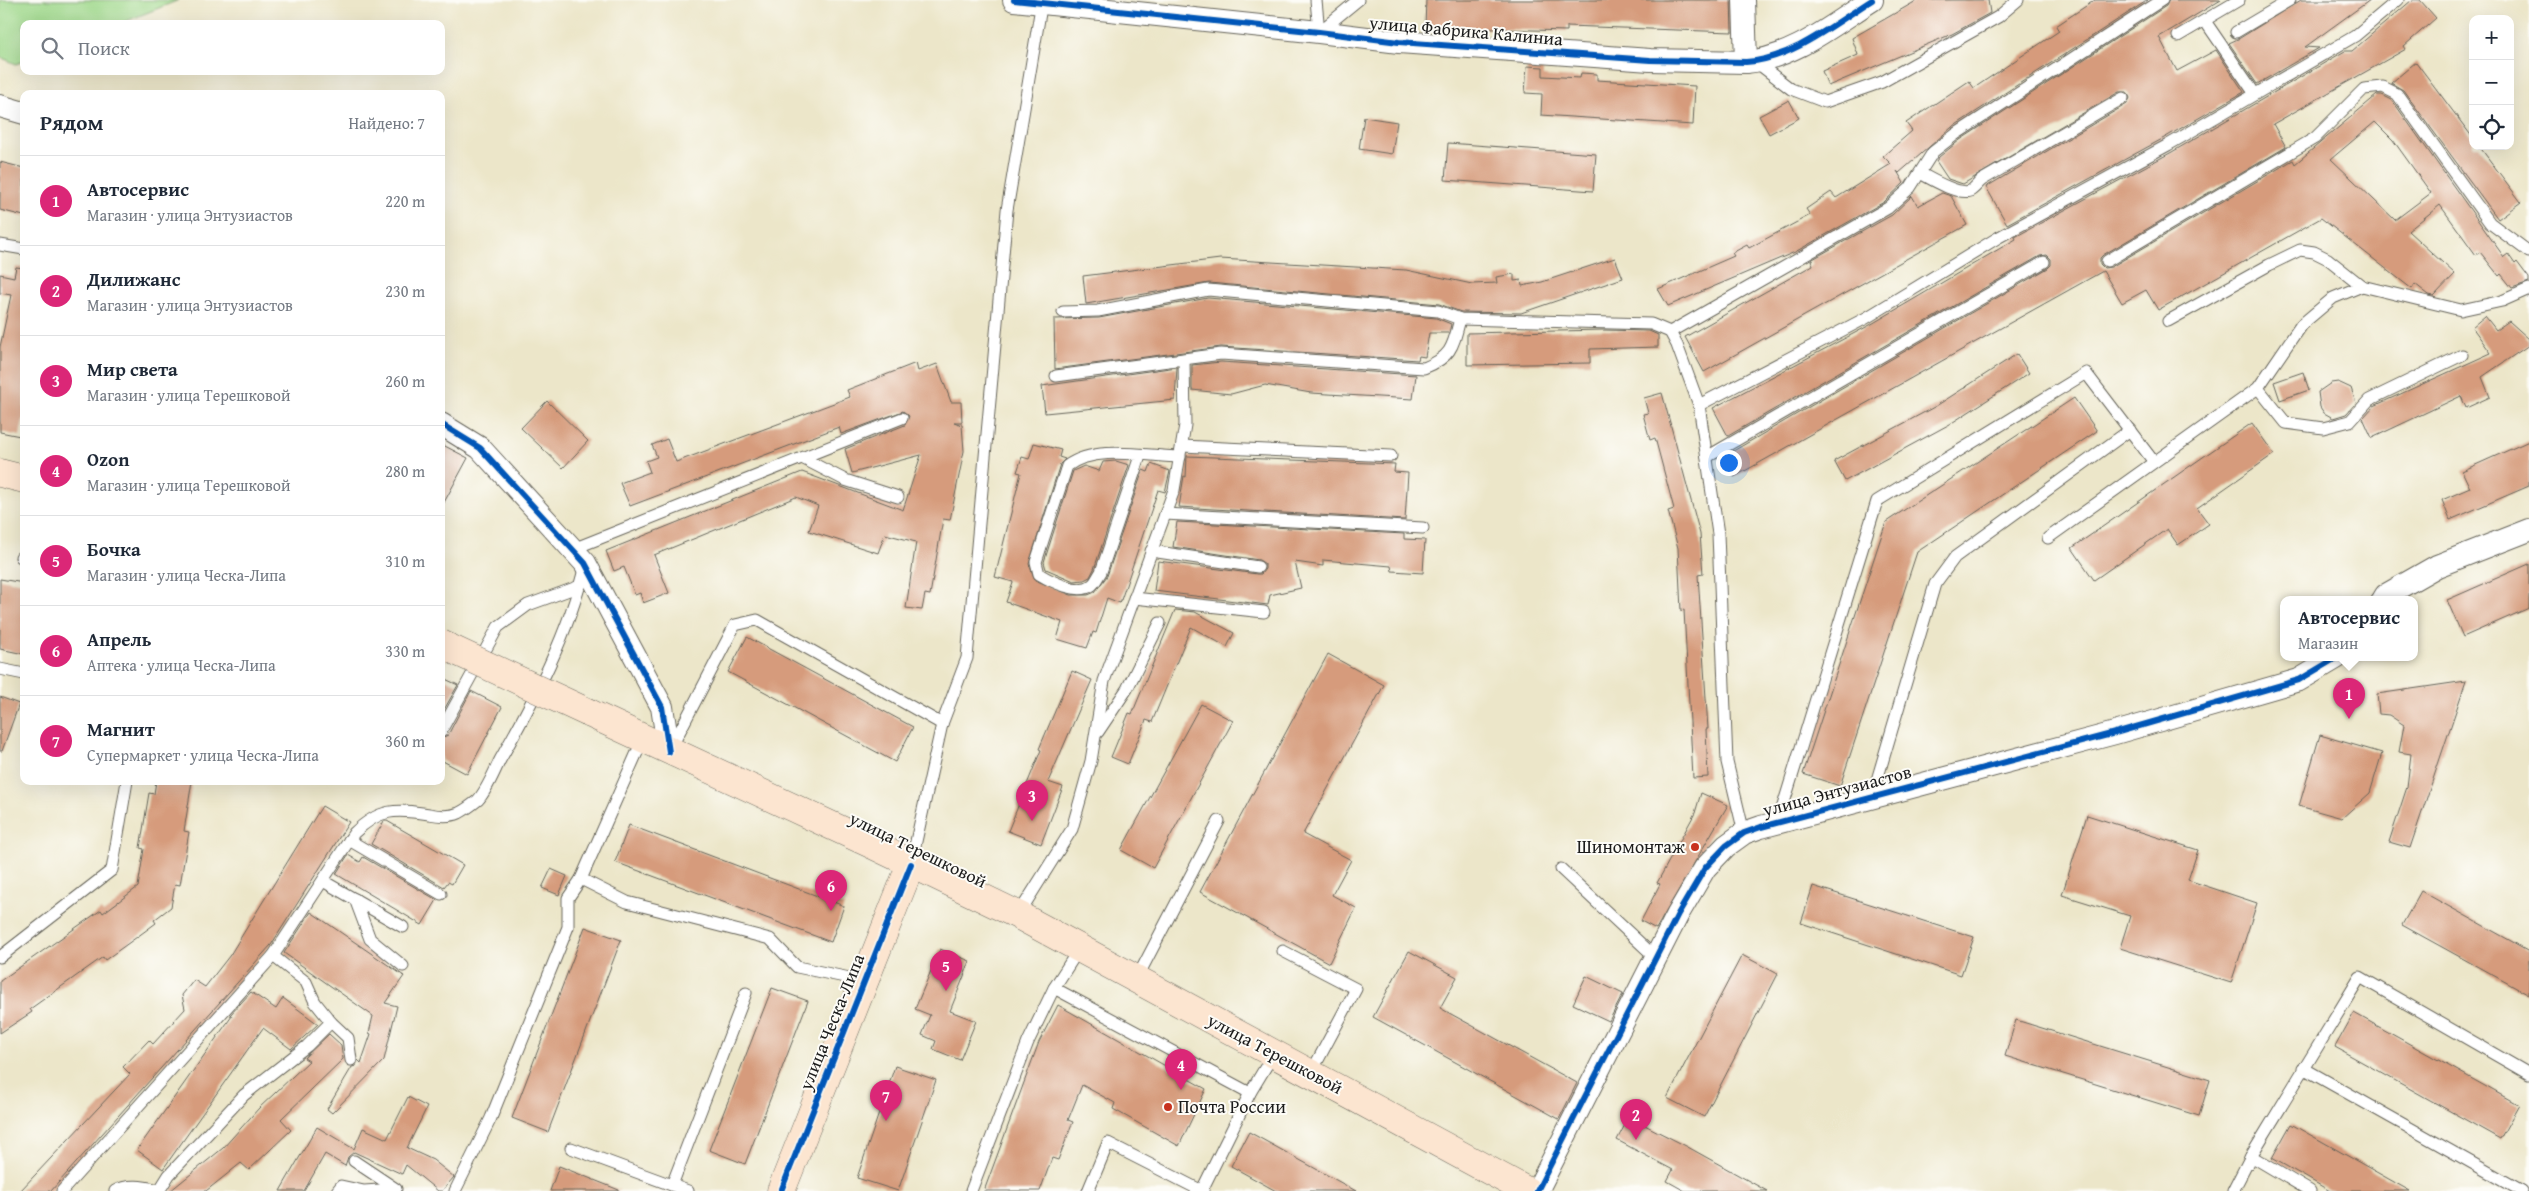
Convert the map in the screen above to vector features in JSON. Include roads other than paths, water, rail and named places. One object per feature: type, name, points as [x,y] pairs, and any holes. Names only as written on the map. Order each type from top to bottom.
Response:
[{"type":"main road","points":[[0,472],[20,478]]},
{"type":"main road","name":"улица Терешковой","points":[[445,646],[1018,915],[1527,1191]]},
{"type":"main road","name":"улица Ческа-Липа","points":[[781,1191],[911,864]]},
{"type":"street","name":"улица Фабрика Калиниа","points":[[1014,0],[1409,43],[1650,60],[1751,62],[1797,47],[1872,0]]},
{"type":"street","points":[[1744,0],[1751,62]]},
{"type":"street","points":[[0,106],[20,112]]},
{"type":"street","points":[[445,426],[480,448],[579,556],[662,707],[669,752]]},
{"type":"street","points":[[2385,596],[2437,566],[2529,530]]},
{"type":"street","name":"улица Энтузиастов","points":[[1537,1191],[1655,957],[1705,868],[1726,846],[1744,833],[1778,822],[2115,733],[2299,680],[2331,661]]},
{"type":"lane","points":[[1316,0],[1319,32]]},
{"type":"lane","points":[[1319,32],[1358,0]]},
{"type":"lane","points":[[1751,62],[1791,89],[1825,102],[1882,82],[1998,17],[2018,0]]},
{"type":"lane","points":[[1670,332],[1888,208],[1910,188],[1933,152],[1956,134],[2162,0]]},
{"type":"lane","points":[[2178,36],[2239,0]]},
{"type":"lane","points":[[2236,32],[2290,0]]},
{"type":"lane","points":[[1699,405],[1866,318],[1999,237],[2168,145],[2355,36],[2398,0]]},
{"type":"lane","points":[[911,864],[942,724],[967,658],[1007,210],[1042,2]]},
{"type":"lane","points":[[2205,21],[2255,94]]},
{"type":"lane","points":[[2107,261],[2258,174],[2315,138],[2364,90],[2382,87],[2397,94],[2490,223],[2529,252]]},
{"type":"lane","points":[[1920,173],[1963,192],[1971,190],[1982,180],[2124,98]]},
{"type":"lane","points":[[0,244],[20,248]]},
{"type":"lane","points":[[2168,322],[2269,265],[2300,250],[2314,252],[2328,259],[2362,286],[2461,310],[2502,301],[2529,288]]},
{"type":"lane","points":[[1707,458],[2044,262]]},
{"type":"lane","points":[[2048,538],[2258,388],[2301,325],[2334,298],[2362,286]]},
{"type":"lane","points":[[1062,312],[1098,311],[1208,290],[1438,311],[1460,319],[1651,324],[1670,332],[1678,345],[1699,405],[1707,458],[1718,534],[1727,762],[1744,833]]},
{"type":"lane","points":[[1056,376],[1221,354],[1424,368],[1440,362],[1452,349],[1460,319]]},
{"type":"lane","points":[[2258,388],[2286,423],[2323,428],[2350,421],[2369,400],[2462,355]]},
{"type":"lane","points":[[1018,915],[1072,829],[1091,762],[1104,681],[1174,490],[1185,425],[1184,359]]},
{"type":"lane","points":[[1778,822],[1877,501],[2086,373],[2154,462]]},
{"type":"lane","points":[[62,1191],[273,956],[349,840],[366,821],[378,814],[397,809],[442,816],[458,813],[478,799],[515,734],[556,647],[580,586],[579,556],[802,458],[902,418]]},
{"type":"lane","points":[[1872,797],[1935,584],[1955,557],[2130,430]]},
{"type":"lane","points":[[1140,456],[1101,572],[1093,584],[1083,589],[1050,582],[1039,574],[1036,562],[1067,466],[1078,458],[1095,453],[1140,456],[1181,452],[1391,456]]},
{"type":"lane","points":[[802,458],[845,480],[898,497]]},
{"type":"lane","points":[[1165,514],[1423,528]]},
{"type":"lane","points":[[1151,551],[1258,567]]},
{"type":"lane","points":[[445,724],[498,627],[528,605],[580,586]]},
{"type":"lane","points":[[1134,598],[1264,612]]},
{"type":"lane","points":[[669,752],[735,625],[757,620],[942,724]]},
{"type":"lane","points":[[1095,736],[1127,689],[1160,623]]},
{"type":"lane","points":[[0,670],[20,673]]},
{"type":"lane","points":[[455,1191],[491,1118],[568,928],[568,898],[581,879],[643,739]]},
{"type":"lane","points":[[0,957],[112,870],[126,785]]},
{"type":"lane","points":[[1136,980],[1219,821]]},
{"type":"lane","points":[[349,840],[441,894]]},
{"type":"lane","points":[[1561,868],[1655,957]]},
{"type":"lane","points":[[581,879],[628,902],[770,939],[797,967],[864,981]]},
{"type":"lane","points":[[322,881],[403,927]]},
{"type":"lane","points":[[355,900],[370,939],[403,966]]},
{"type":"lane","points":[[971,1191],[1028,1042],[1054,988],[1079,949]]},
{"type":"lane","points":[[1283,951],[1356,989],[1311,1073]]},
{"type":"lane","points":[[273,956],[306,982],[315,1002],[331,1022],[348,1038],[351,1060]]},
{"type":"lane","points":[[2233,1191],[2250,1156],[2360,977],[2529,1074]]},
{"type":"lane","points":[[1054,988],[1250,1092]]},
{"type":"lane","points":[[672,1185],[746,993]]},
{"type":"lane","points":[[114,1191],[120,1188],[144,1186],[159,1191],[169,1175],[244,1095],[307,1046],[331,1022]]},
{"type":"lane","points":[[1088,1191],[1108,1143],[1203,1191],[1250,1092],[1274,1053]]},
{"type":"lane","points":[[2303,1068],[2522,1191]]},
{"type":"lane","points":[[571,1148],[688,1191]]},
{"type":"lane","points":[[2250,1156],[2310,1191]]},
{"type":"lane","points":[[354,1161],[399,1190]]},
{"type":"lane","points":[[337,1191],[341,1186],[364,1191],[399,1190]]},
{"type":"place","name":"Автосервис","points":[[2349,719]]},
{"type":"place","name":"Мир света","points":[[1032,821]]},
{"type":"place","name":"Шиномонтаж","points":[[1695,847]]},
{"type":"place","name":"Апрель","points":[[831,911]]},
{"type":"place","name":"Бочка","points":[[946,991]]},
{"type":"place","name":"Ozon","points":[[1181,1090]]},
{"type":"place","name":"Почта России","points":[[1168,1107]]},
{"type":"place","name":"Магнит","points":[[886,1121]]},
{"type":"place","name":"Дилижанс","points":[[1636,1140]]}]
